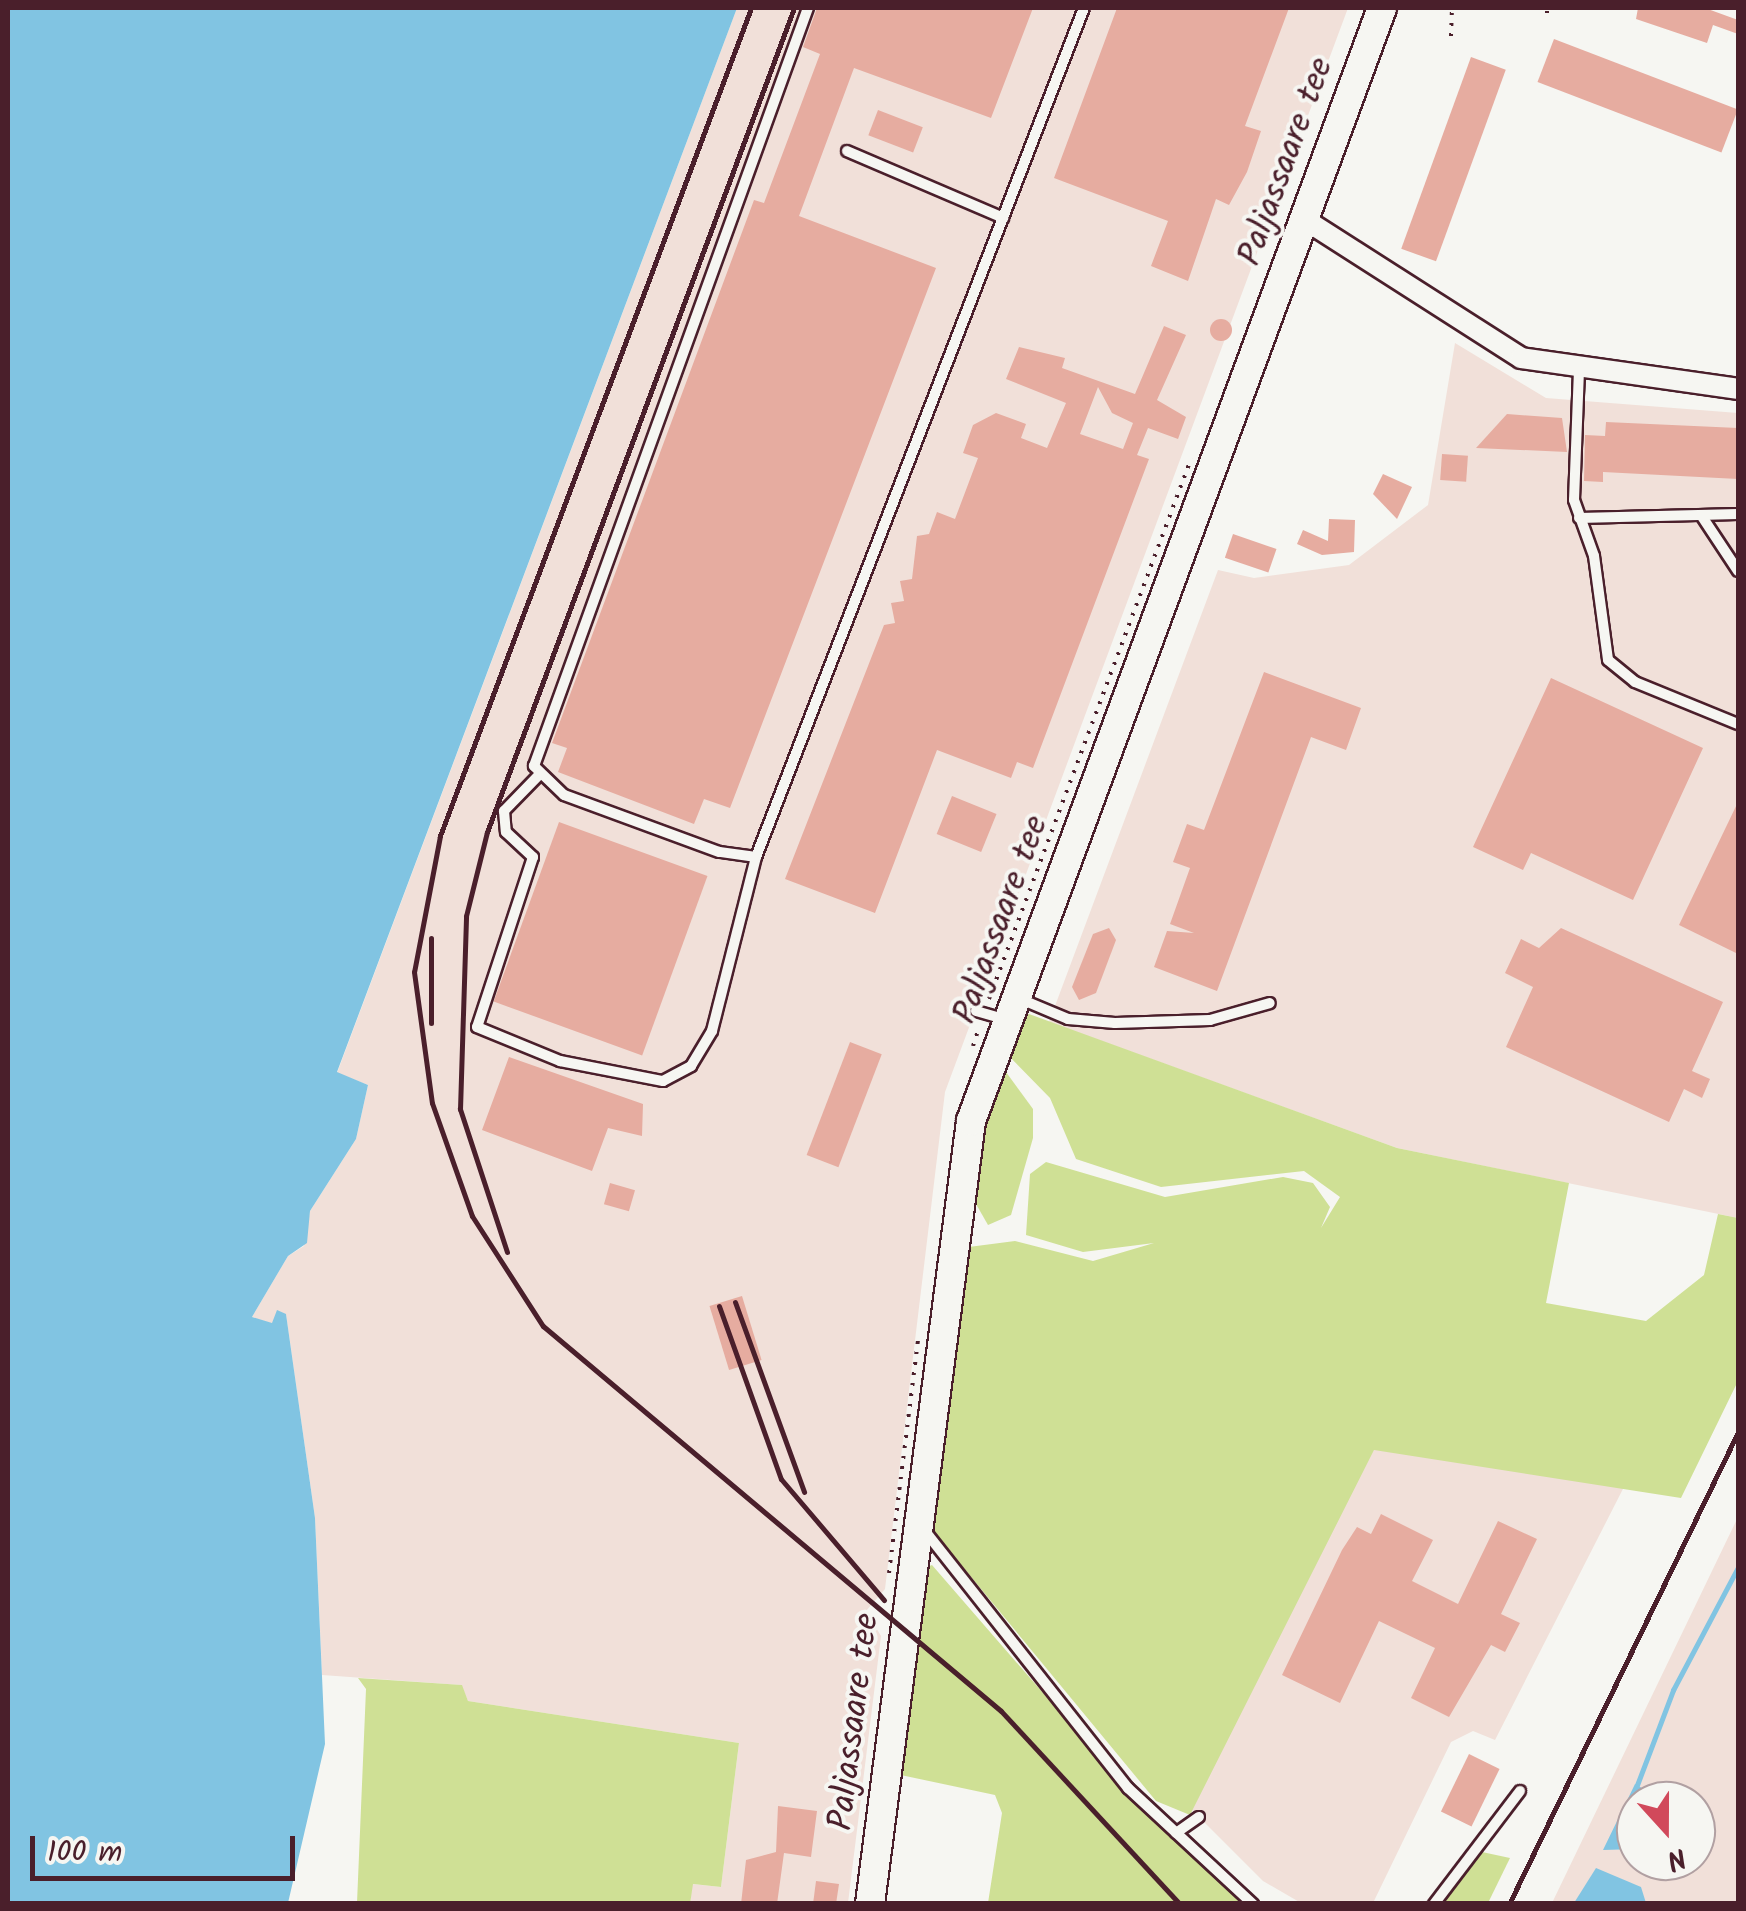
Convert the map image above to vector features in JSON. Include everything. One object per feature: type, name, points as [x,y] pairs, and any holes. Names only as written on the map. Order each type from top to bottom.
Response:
[{"type":"street","name":"Paljassaare tee","points":[[870,1904],[971,1120],[1009,1007],[1307,221],[1382,8]]},
{"type":"street","points":[[1307,221],[1521,358],[1578,370],[1738,389]]},
{"type":"lane","points":[[808,8],[553,716],[536,740],[538,776],[504,812],[506,832],[533,857],[474,1013],[477,1027],[560,1061],[663,1081],[690,1066],[718,1012],[756,856],[1084,8]]},
{"type":"lane","points":[[846,152],[1003,218]]},
{"type":"lane","points":[[1578,370],[1579,518],[1594,556],[1608,660],[1635,682],[1738,724]]},
{"type":"lane","points":[[1700,514],[1738,571]]},
{"type":"lane","points":[[1579,518],[1738,514]]},
{"type":"lane","points":[[538,776],[719,852],[756,856]]},
{"type":"lane","points":[[976,1011],[1009,1007],[1068,1019],[1115,1023],[1210,1020],[1270,1003]]},
{"type":"lane","points":[[918,1523],[1128,1788],[1252,1904]]},
{"type":"lane","points":[[1434,1904],[1520,1791]]},
{"type":"lane","points":[[1176,1833],[1199,1817]]},
{"type":"path","points":[[1451,36],[1452,8]]},
{"type":"shaded area","points":[[737,8],[1348,8],[945,1092],[885,1589],[866,1611],[881,1636],[848,1903],[690,1903],[692,1884],[721,1887],[739,1743],[468,1701],[461,1685],[322,1675],[315,1518],[286,1314],[273,1324],[252,1317],[288,1256],[304,1246],[310,1211],[356,1139],[368,1085],[337,1073]]},
{"type":"shaded area","points":[[1455,343],[1546,398],[1738,413],[1738,1218],[1397,1148],[1049,1022],[1218,570],[1254,578],[1349,565],[1428,505]]},
{"type":"shaded area","points":[[1374,1449],[1626,1483],[1495,1740],[1473,1731],[1451,1742],[1373,1903],[1301,1903],[1263,1881],[1188,1806]]},
{"type":"shaded area","points":[[1738,1517],[1738,1903],[1552,1903]]},
{"type":"green space","points":[[1029,1014],[1397,1148],[1569,1183],[1546,1303],[1646,1321],[1704,1275],[1718,1214],[1738,1218],[1738,1381],[1681,1498],[1374,1450],[1190,1815],[1156,1801],[929,1526],[961,1248],[1015,1241],[1093,1261],[1154,1243],[1083,1252],[1026,1235],[1030,1174],[1046,1162],[1165,1197],[1283,1177],[1313,1183],[1330,1207],[1321,1228],[1340,1197],[1304,1171],[1161,1187],[1076,1159],[1050,1098],[1002,1049],[1019,1015]]},
{"type":"green space","points":[[998,1061],[1033,1109],[1033,1138],[1011,1215],[988,1225],[968,1190]]},
{"type":"green space","points":[[932,1565],[1135,1799],[1243,1903],[988,1903],[1002,1813],[995,1795],[896,1774],[920,1570]]},
{"type":"green space","points":[[358,1678],[462,1685],[468,1701],[739,1743],[721,1887],[693,1884],[690,1904],[357,1903],[366,1689]]},
{"type":"green space","points":[[1482,1852],[1510,1858],[1488,1903],[1441,1904]]},
{"type":"water","points":[[8,8],[737,8],[337,1072],[368,1085],[356,1139],[310,1211],[307,1243],[288,1256],[252,1317],[272,1323],[277,1310],[286,1314],[315,1518],[325,1744],[288,1903],[8,1903]]},
{"type":"water","points":[[1616,1823],[1616,1850],[1603,1850]]},
{"type":"water","points":[[1596,1868],[1616,1876],[1616,1881],[1641,1887],[1646,1903],[1574,1903]]},
{"type":"building","points":[[817,8],[1033,8],[991,118],[854,68],[799,216],[936,268],[730,808],[704,799],[694,824],[558,772],[567,748],[552,743],[754,200],[764,203],[820,54],[803,47]]},
{"type":"building","points":[[1117,8],[1289,8],[1245,126],[1261,131],[1247,172],[1229,205],[1216,199],[1188,281],[1151,266],[1168,221],[1054,178]]},
{"type":"building","points":[[1638,8],[1705,8],[1738,20],[1738,34],[1713,25],[1707,43],[1636,19]]},
{"type":"building","points":[[1554,39],[1738,110],[1721,153],[1538,82]]},
{"type":"building","points":[[1471,57],[1506,70],[1436,261],[1401,249]]},
{"type":"building","points":[[878,110],[923,127],[913,152],[868,135]]},
{"type":"building","points":[[1221,319],[1229,322],[1229,338],[1221,341],[1213,338],[1210,330],[1213,322]]},
{"type":"building","points":[[1164,326],[1186,335],[1157,400],[1186,417],[1178,439],[1148,428],[1137,455],[1149,459],[1033,768],[1017,762],[1011,778],[937,750],[875,913],[785,879],[884,625],[895,623],[891,603],[904,601],[900,581],[912,579],[917,536],[929,534],[937,512],[955,519],[978,458],[963,453],[973,425],[996,413],[1026,424],[1021,438],[1047,448],[1066,403],[1006,379],[1019,347],[1065,358],[1062,368],[1135,394]],"holes":[[[1098,387],[1112,413],[1133,423],[1123,449],[1080,434]]]},
{"type":"building","points":[[1507,414],[1562,418],[1567,452],[1476,448]]},
{"type":"building","points":[[1606,422],[1738,428],[1738,479],[1603,472],[1603,482],[1584,481],[1585,435],[1605,436]]},
{"type":"building","points":[[1442,454],[1468,456],[1466,482],[1440,480]]},
{"type":"building","points":[[1383,474],[1412,487],[1397,519],[1373,494]]},
{"type":"building","points":[[1329,519],[1355,520],[1354,552],[1322,555],[1297,544],[1303,530],[1328,541]]},
{"type":"building","points":[[1233,534],[1276,549],[1268,573],[1225,558]]},
{"type":"building","points":[[1264,672],[1361,708],[1346,750],[1311,737],[1217,991],[1154,967],[1167,931],[1194,933],[1170,924],[1190,868],[1173,862],[1187,824],[1204,830]]},
{"type":"building","points":[[1551,678],[1703,748],[1633,900],[1531,853],[1523,870],[1473,847]]},
{"type":"building","points":[[952,796],[997,814],[981,852],[937,834]]},
{"type":"building","points":[[1738,802],[1738,954],[1679,925]]},
{"type":"building","points":[[559,822],[707,876],[642,1056],[494,1001]]},
{"type":"building","points":[[1109,928],[1116,940],[1096,993],[1079,1000],[1072,987],[1093,934]]},
{"type":"building","points":[[1561,928],[1723,1002],[1692,1071],[1710,1079],[1702,1098],[1684,1089],[1669,1122],[1506,1047],[1533,987],[1505,973],[1521,939],[1539,948]]},
{"type":"building","points":[[850,1042],[882,1054],[838,1167],[807,1155]]},
{"type":"building","points":[[509,1057],[643,1104],[642,1136],[608,1128],[592,1171],[482,1130]]},
{"type":"building","points":[[610,1183],[635,1190],[629,1211],[604,1204]]},
{"type":"building","points":[[742,1296],[762,1360],[729,1370],[709,1306]]},
{"type":"building","points":[[1381,1514],[1433,1540],[1412,1581],[1458,1604],[1498,1521],[1537,1539],[1501,1614],[1520,1623],[1505,1652],[1491,1645],[1449,1717],[1411,1698],[1435,1648],[1379,1621],[1340,1703],[1282,1675],[1342,1550],[1357,1527],[1371,1534]]},
{"type":"building","points":[[1469,1754],[1500,1769],[1472,1826],[1441,1812]]},
{"type":"building","points":[[778,1806],[817,1811],[811,1857],[784,1853],[777,1904],[741,1904],[746,1860],[776,1852]]},
{"type":"building","points":[[816,1881],[839,1884],[836,1904],[813,1904]]},
{"type":"waterway","points":[[1639,1781],[1673,1690],[1738,1567]]},
{"type":"railway","points":[[751,8],[440,836],[414,972],[432,1103],[472,1216],[543,1326],[1001,1711],[1180,1904]]},
{"type":"railway","points":[[507,1252],[460,1109],[466,916],[487,832],[794,8]]},
{"type":"railway","points":[[431,938],[431,1023]]},
{"type":"railway","points":[[735,1302],[804,1492]]},
{"type":"railway","points":[[719,1306],[781,1479],[884,1600]]},
{"type":"railway","points":[[1509,1904],[1738,1432]]}]
